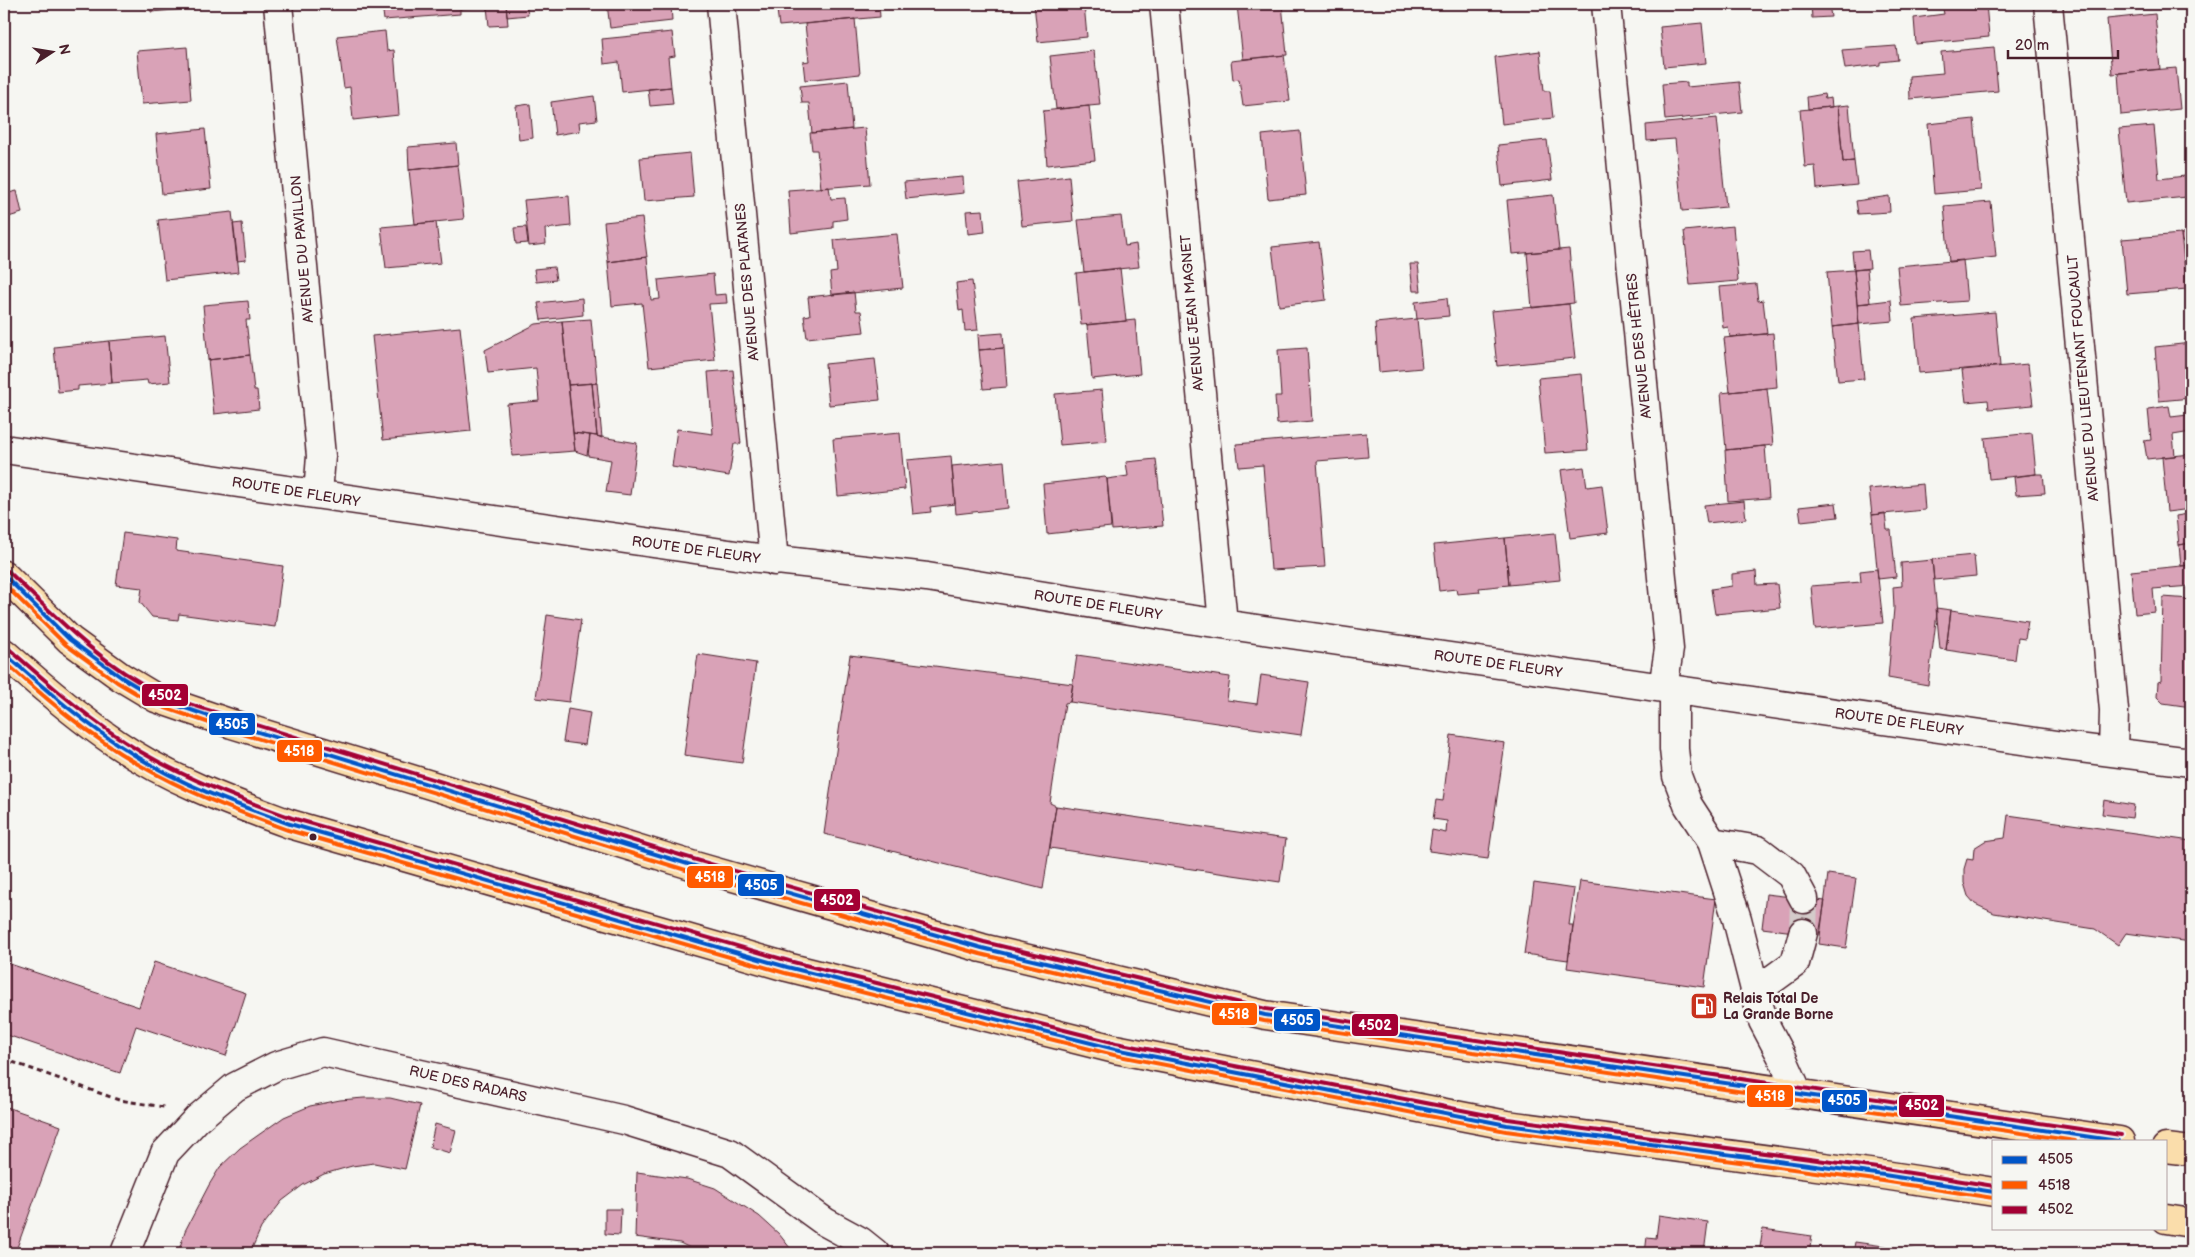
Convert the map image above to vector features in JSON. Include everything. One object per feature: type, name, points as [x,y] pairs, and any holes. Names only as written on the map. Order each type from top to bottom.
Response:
[{"type":"main road","points":[[4,575],[70,640],[121,677],[156,698],[232,724],[691,865],[982,948],[1265,1015],[2113,1140]]},
{"type":"main road","points":[[4,653],[54,697],[117,745],[158,769],[219,798],[290,824],[788,968],[1116,1049],[1507,1125],[1884,1175],[1992,1192]]},
{"type":"main road","points":[[2168,1148],[2191,1151]]},
{"type":"main road","points":[[2168,1219],[2191,1223]]},
{"type":"street","name":"AVENUE DU PAVILLON","points":[[278,4],[321,456],[318,494]]},
{"type":"street","name":"AVENUE DES PLATANES","points":[[721,4],[774,561]]},
{"type":"street","name":"AVENUE JEAN MAGNET","points":[[1164,4],[1223,623]]},
{"type":"street","name":"AVENUE DES HÊTRES","points":[[1606,4],[1668,649],[1668,689],[1678,776],[1688,806],[1712,842],[1732,902],[1763,1021],[1798,1093]]},
{"type":"street","name":"AVENUE DU LIEUTENANT FOUCAULT","points":[[2048,4],[2114,710],[2113,752]]},
{"type":"street","name":"ROUTE DE FLEURY","points":[[4,449],[774,561],[927,577],[1174,617],[1668,689],[2191,762]]},
{"type":"street","points":[[1712,842],[1758,850],[1791,875],[1804,898]]},
{"type":"street","points":[[1755,992],[1795,963],[1803,933]]},
{"type":"street","name":"RUE DES RADARS","points":[[125,1253],[165,1154],[197,1119],[235,1087],[276,1066],[323,1052],[624,1120],[730,1153],[825,1222],[860,1241],[875,1253]]},
{"type":"path","points":[[4,1059],[119,1100],[163,1107],[197,1119]]},
{"type":"building","points":[[150,4],[197,4],[197,8],[151,12]]},
{"type":"building","points":[[382,4],[506,4],[508,25],[489,26],[487,6],[460,9],[460,14],[384,20]]},
{"type":"building","points":[[506,4],[526,4],[528,15],[507,17]]},
{"type":"building","points":[[607,4],[671,4],[672,21],[610,28]]},
{"type":"building","points":[[775,4],[838,4],[775,10]]},
{"type":"building","points":[[838,4],[879,4],[880,17],[779,26],[777,10]]},
{"type":"building","points":[[1034,4],[1084,4],[1087,37],[1038,42]]},
{"type":"building","points":[[1282,4],[1287,55],[1243,59],[1237,5]]},
{"type":"building","points":[[1811,4],[1829,4],[1831,17],[1812,18]]},
{"type":"building","points":[[1942,4],[1986,4],[1989,37],[1916,44],[1914,18],[1944,14]]},
{"type":"building","points":[[2155,14],[2160,69],[2112,74],[2107,19]]},
{"type":"building","points":[[855,19],[860,74],[805,80],[803,62],[809,61],[805,24]]},
{"type":"building","points":[[1702,23],[1706,63],[1664,67],[1660,27]]},
{"type":"building","points":[[385,31],[387,51],[394,50],[399,115],[353,120],[350,87],[344,88],[337,36]]},
{"type":"building","points":[[672,32],[675,56],[668,57],[671,87],[622,92],[619,62],[604,64],[602,39]]},
{"type":"building","points":[[1896,46],[1898,60],[1880,62],[1880,65],[1845,69],[1842,50]]},
{"type":"building","points":[[187,47],[191,100],[142,104],[137,51]]},
{"type":"building","points":[[1994,47],[1998,91],[1910,99],[1909,76],[1943,73],[1941,52]]},
{"type":"building","points":[[1094,51],[1100,105],[1056,109],[1050,56]]},
{"type":"building","points":[[1540,51],[1544,91],[1550,91],[1553,118],[1502,124],[1495,57]]},
{"type":"building","points":[[1284,55],[1290,101],[1243,106],[1239,79],[1233,80],[1231,61]]},
{"type":"building","points":[[2176,68],[2180,109],[2121,115],[2118,73]]},
{"type":"building","points":[[848,81],[852,129],[812,133],[809,103],[802,103],[800,86]]},
{"type":"building","points":[[1687,82],[1687,87],[1739,82],[1742,112],[1665,120],[1662,84]]},
{"type":"building","points":[[671,87],[673,104],[650,106],[648,89]]},
{"type":"building","points":[[1824,94],[1825,99],[1831,98],[1832,107],[1808,109],[1807,97]]},
{"type":"building","points":[[594,96],[597,120],[579,122],[580,131],[555,135],[551,102]]},
{"type":"building","points":[[530,104],[533,138],[519,140],[516,106]]},
{"type":"building","points":[[1849,105],[1854,161],[1843,162],[1838,106]]},
{"type":"building","points":[[1089,106],[1095,160],[1047,165],[1043,111]]},
{"type":"building","points":[[1838,106],[1843,162],[1854,161],[1857,185],[1817,189],[1815,166],[1805,167],[1800,110]]},
{"type":"building","points":[[1717,118],[1726,207],[1682,211],[1675,139],[1647,141],[1646,125]]},
{"type":"building","points":[[1974,119],[1981,190],[1934,194],[1928,124]]},
{"type":"building","points":[[2154,126],[2159,179],[2185,176],[2187,197],[2126,203],[2119,129]]},
{"type":"building","points":[[865,128],[870,184],[821,188],[817,150],[812,150],[810,133]]},
{"type":"building","points":[[205,129],[211,189],[162,194],[156,134]]},
{"type":"building","points":[[1300,131],[1306,195],[1268,199],[1262,135]]},
{"type":"building","points":[[1547,140],[1552,180],[1502,186],[1498,145]]},
{"type":"building","points":[[456,143],[458,165],[409,170],[408,147]]},
{"type":"building","points":[[690,153],[694,197],[644,201],[640,158]]},
{"type":"building","points":[[458,165],[464,219],[415,224],[409,170]]},
{"type":"building","points":[[1069,176],[1073,221],[1022,226],[1017,182]]},
{"type":"building","points":[[963,177],[964,193],[906,199],[904,182]]},
{"type":"building","points":[[829,187],[831,199],[845,198],[847,219],[833,221],[833,228],[791,233],[788,190]]},
{"type":"building","points":[[17,191],[22,213],[5,218],[4,194]]},
{"type":"building","points":[[1553,195],[1559,250],[1512,254],[1507,200]]},
{"type":"building","points":[[569,196],[571,226],[545,229],[546,244],[529,246],[524,200]]},
{"type":"building","points":[[1889,196],[1890,212],[1858,214],[1856,201]]},
{"type":"building","points":[[1991,202],[1996,257],[1949,262],[1944,206]]},
{"type":"building","points":[[983,210],[985,232],[968,234],[966,211]]},
{"type":"building","points":[[232,212],[239,272],[165,280],[158,220]]},
{"type":"building","points":[[1121,216],[1125,246],[1136,244],[1139,267],[1084,272],[1078,220]]},
{"type":"building","points":[[642,218],[647,257],[608,262],[604,222]]},
{"type":"building","points":[[436,222],[441,263],[386,268],[381,227]]},
{"type":"building","points":[[242,223],[246,260],[237,261],[233,224]]},
{"type":"building","points":[[1733,226],[1738,281],[1690,285],[1684,231]]},
{"type":"building","points":[[526,227],[528,243],[516,244],[514,228]]},
{"type":"building","points":[[2191,233],[2191,241],[2182,242],[2181,234]]},
{"type":"building","points":[[897,234],[903,288],[832,295],[830,273],[837,272],[834,240]]},
{"type":"building","points":[[2181,234],[2187,289],[2127,294],[2122,239]]},
{"type":"building","points":[[1319,242],[1326,300],[1279,306],[1272,247]]},
{"type":"building","points":[[1569,249],[1574,303],[1532,308],[1527,253]]},
{"type":"building","points":[[1868,250],[1870,268],[1854,270],[1852,251]]},
{"type":"building","points":[[647,257],[651,300],[660,299],[658,280],[713,274],[715,295],[726,294],[727,303],[709,304],[715,360],[649,367],[642,303],[612,306],[608,262]]},
{"type":"building","points":[[1963,260],[1967,301],[1901,306],[1897,266]]},
{"type":"building","points":[[1410,264],[1418,264],[1421,291],[1413,291]]},
{"type":"building","points":[[554,267],[556,280],[536,282],[534,269]]},
{"type":"building","points":[[1120,268],[1126,321],[1081,325],[1076,273]]},
{"type":"building","points":[[1867,269],[1870,303],[1857,304],[1854,270]]},
{"type":"building","points":[[1854,270],[1859,324],[1832,327],[1827,272]]},
{"type":"building","points":[[972,281],[978,330],[965,331],[963,310],[959,311],[956,283]]},
{"type":"building","points":[[1756,284],[1758,301],[1763,300],[1767,334],[1730,337],[1728,327],[1723,328],[1719,287]]},
{"type":"building","points":[[854,292],[856,311],[861,311],[864,332],[807,338],[804,316],[810,315],[808,297]]},
{"type":"building","points":[[582,298],[583,315],[541,320],[538,303]]},
{"type":"building","points":[[1447,298],[1449,316],[1417,319],[1415,302]]},
{"type":"building","points":[[1891,300],[1893,321],[1859,324],[1857,304]]},
{"type":"building","points":[[248,301],[250,320],[246,320],[250,355],[208,360],[203,305]]},
{"type":"building","points":[[1569,304],[1575,358],[1497,366],[1491,311]]},
{"type":"building","points":[[1995,312],[2000,366],[1919,373],[1914,319]]},
{"type":"building","points":[[591,319],[597,383],[568,385],[562,321]]},
{"type":"building","points":[[1417,319],[1422,368],[1379,372],[1375,323]]},
{"type":"building","points":[[1135,320],[1140,374],[1092,379],[1087,325]]},
{"type":"building","points":[[562,321],[575,451],[512,456],[507,404],[539,401],[536,368],[488,373],[485,350],[536,324]]},
{"type":"building","points":[[1859,324],[1864,379],[1838,381],[1832,327]]},
{"type":"building","points":[[460,327],[471,431],[383,440],[372,336]]},
{"type":"building","points":[[1003,333],[1004,348],[979,350],[978,335]]},
{"type":"building","points":[[1773,333],[1777,387],[1730,392],[1724,338]]},
{"type":"building","points":[[165,336],[170,382],[148,384],[147,380],[112,383],[109,341]]},
{"type":"building","points":[[109,341],[112,383],[78,386],[78,390],[58,392],[54,347]]},
{"type":"building","points":[[2191,343],[2191,398],[2159,401],[2155,347]]},
{"type":"building","points":[[1004,348],[1007,387],[983,389],[979,350]]},
{"type":"building","points":[[1307,348],[1312,421],[1277,424],[1275,396],[1281,396],[1278,350]]},
{"type":"building","points":[[250,355],[254,390],[257,390],[259,409],[214,414],[208,360]]},
{"type":"building","points":[[875,359],[880,400],[829,405],[825,364]]},
{"type":"building","points":[[2028,364],[2033,405],[1989,409],[1988,400],[1966,402],[1962,370]]},
{"type":"building","points":[[733,370],[741,444],[734,444],[729,476],[672,467],[677,429],[713,434],[708,372]]},
{"type":"building","points":[[1581,374],[1588,450],[1545,453],[1538,378]]},
{"type":"building","points":[[592,383],[597,383],[602,438],[597,436]]},
{"type":"building","points":[[592,383],[597,436],[573,433],[568,385]]},
{"type":"building","points":[[1767,388],[1773,445],[1726,450],[1721,393]]},
{"type":"building","points":[[1102,390],[1107,441],[1060,445],[1055,394]]},
{"type":"building","points":[[2169,406],[2171,417],[2188,415],[2191,432],[2173,435],[2175,456],[2147,459],[2144,441],[2151,440],[2148,409]]},
{"type":"building","points":[[573,433],[590,435],[587,455],[575,451]]},
{"type":"building","points":[[900,433],[905,489],[838,496],[833,439]]},
{"type":"building","points":[[1366,433],[1368,457],[1317,461],[1325,567],[1271,570],[1263,465],[1239,467],[1236,444]]},
{"type":"building","points":[[2032,433],[2036,474],[1989,479],[1985,438]]},
{"type":"building","points":[[590,435],[637,443],[630,495],[606,492],[611,460],[588,456]]},
{"type":"building","points":[[1765,446],[1769,498],[1728,501],[1725,450]]},
{"type":"building","points":[[2191,454],[2191,509],[2167,512],[2162,457]]},
{"type":"building","points":[[951,456],[955,504],[930,507],[931,512],[913,514],[907,460]]},
{"type":"building","points":[[1156,459],[1163,526],[1112,530],[1107,479],[1128,476],[1126,462]]},
{"type":"building","points":[[1004,461],[1008,508],[956,514],[952,466]]},
{"type":"building","points":[[1584,467],[1587,487],[1602,485],[1608,533],[1570,538],[1561,470]]},
{"type":"building","points":[[2043,474],[2045,493],[2016,495],[2014,477]]},
{"type":"building","points":[[1105,477],[1107,479],[1111,527],[1047,534],[1043,484]]},
{"type":"building","points":[[1923,484],[1925,510],[1872,515],[1869,489]]},
{"type":"building","points":[[1744,501],[1746,519],[1707,523],[1704,505]]},
{"type":"building","points":[[1836,503],[1838,517],[1801,521],[1799,507]]},
{"type":"building","points":[[1885,513],[1887,530],[1891,530],[1896,577],[1878,579],[1872,515]]},
{"type":"building","points":[[2188,514],[2191,543],[2179,545],[2176,516]]},
{"type":"building","points":[[123,533],[177,540],[176,551],[283,566],[275,627],[179,614],[178,620],[152,617],[140,602],[142,588],[116,585]]},
{"type":"building","points":[[1555,533],[1560,580],[1509,585],[1505,538]]},
{"type":"building","points":[[1505,538],[1509,585],[1479,588],[1480,592],[1457,594],[1456,589],[1439,591],[1434,545]]},
{"type":"building","points":[[2191,543],[2191,565],[2181,566],[2179,545]]},
{"type":"building","points":[[1974,555],[1976,576],[1934,580],[1932,559]]},
{"type":"building","points":[[1932,560],[1937,613],[1928,685],[1888,678],[1894,608],[1893,587],[1902,586],[1901,563]]},
{"type":"building","points":[[2191,565],[2191,586],[2153,589],[2155,612],[2135,614],[2131,571]]},
{"type":"building","points":[[1877,569],[1883,623],[1815,629],[1811,586],[1861,582],[1860,571]]},
{"type":"building","points":[[1756,571],[1757,585],[1777,584],[1780,608],[1715,614],[1711,589],[1732,586],[1732,574]]},
{"type":"building","points":[[2163,597],[2191,599],[2191,707],[2163,703],[2157,697],[2158,682],[2161,681]]},
{"type":"building","points":[[1936,608],[1951,610],[1946,650],[1940,649]]},
{"type":"building","points":[[1951,610],[2028,621],[2025,639],[2018,638],[2015,660],[1946,650]]},
{"type":"building","points":[[547,615],[581,620],[569,702],[536,698]]},
{"type":"building","points":[[698,654],[756,663],[742,763],[684,755]]},
{"type":"building","points":[[850,655],[1073,684],[1070,702],[1065,703],[1050,803],[1056,806],[1043,889],[824,834]]},
{"type":"building","points":[[1077,655],[1230,677],[1227,700],[1257,704],[1261,675],[1309,682],[1301,735],[1070,702]]},
{"type":"building","points":[[568,709],[590,713],[585,745],[563,742]]},
{"type":"building","points":[[1451,735],[1505,743],[1488,859],[1429,851],[1432,830],[1446,833],[1447,821],[1433,819],[1436,800],[1443,801]]},
{"type":"building","points":[[2104,800],[2134,805],[2132,818],[2102,814]]},
{"type":"building","points":[[1056,806],[1286,839],[1280,882],[1050,848]]},
{"type":"building","points":[[2008,815],[2191,841],[2191,942],[2126,933],[2118,945],[2095,929],[1994,913],[1975,904],[1968,896],[1964,883],[1964,869],[1967,859],[1973,860],[1974,848],[1985,841],[2005,838]]},
{"type":"building","points":[[1828,874],[1856,878],[1846,948],[1819,944]]},
{"type":"building","points":[[1580,881],[1716,899],[1704,987],[1567,968]]},
{"type":"building","points":[[1534,883],[1574,889],[1569,925],[1573,925],[1568,960],[1524,954]]},
{"type":"building","points":[[1766,894],[1825,901],[1819,935],[1762,928]]},
{"type":"building","points":[[4,962],[139,1007],[154,962],[246,993],[226,1056],[136,1026],[120,1073],[4,1034]]},
{"type":"building","points":[[390,1098],[420,1105],[405,1169],[374,1163],[352,1166],[324,1174],[303,1185],[282,1201],[261,1228],[250,1253],[178,1253],[185,1231],[209,1185],[220,1167],[240,1148],[284,1117],[310,1106],[340,1100]]},
{"type":"building","points":[[4,1106],[61,1126],[15,1253],[4,1253]]},
{"type":"building","points":[[435,1124],[456,1130],[450,1153],[430,1147]]},
{"type":"building","points":[[637,1172],[687,1179],[715,1188],[759,1216],[779,1234],[794,1253],[700,1253],[680,1243],[635,1237]]},
{"type":"building","points":[[605,1209],[621,1209],[620,1235],[605,1234]]},
{"type":"building","points":[[1659,1215],[1708,1222],[1704,1253],[1645,1253],[1647,1237],[1656,1238]]},
{"type":"building","points":[[1763,1229],[1812,1236],[1809,1253],[1759,1253]]},
{"type":"building","points":[[1855,1242],[1920,1251],[1920,1253],[1853,1253]]},
{"type":"tunnel","points":[[1803,933],[1804,899]]},
{"type":"transit line","name":"4502","points":[[8,571],[78,638],[97,653],[137,681],[176,700],[693,859],[984,942],[1266,1009],[2121,1135]]},
{"type":"transit line","name":"4505","points":[[4,575],[70,640],[121,677],[156,698],[232,724],[691,865],[982,948],[1265,1015],[2111,1140]]},
{"type":"transit line","name":"4518","points":[[4,584],[66,645],[117,682],[154,704],[230,730],[689,871],[980,954],[1264,1021],[2068,1140]]},
{"type":"transit line","name":"4502","points":[[8,648],[72,703],[123,741],[159,762],[234,796],[292,818],[789,961],[1116,1043],[1508,1119],[1885,1169],[1992,1186]]},
{"type":"transit line","name":"4505","points":[[4,653],[68,708],[118,745],[173,777],[231,802],[290,824],[787,967],[1115,1049],[1507,1125],[1884,1175],[1992,1192]]},
{"type":"transit line","name":"4518","points":[[4,661],[67,715],[118,752],[173,783],[230,808],[288,830],[785,973],[1114,1055],[1506,1131],[1883,1181],[1992,1198]]},
{"type":"place","name":"Relais Total De La Grande Borne","points":[[1704,1006]]}]
